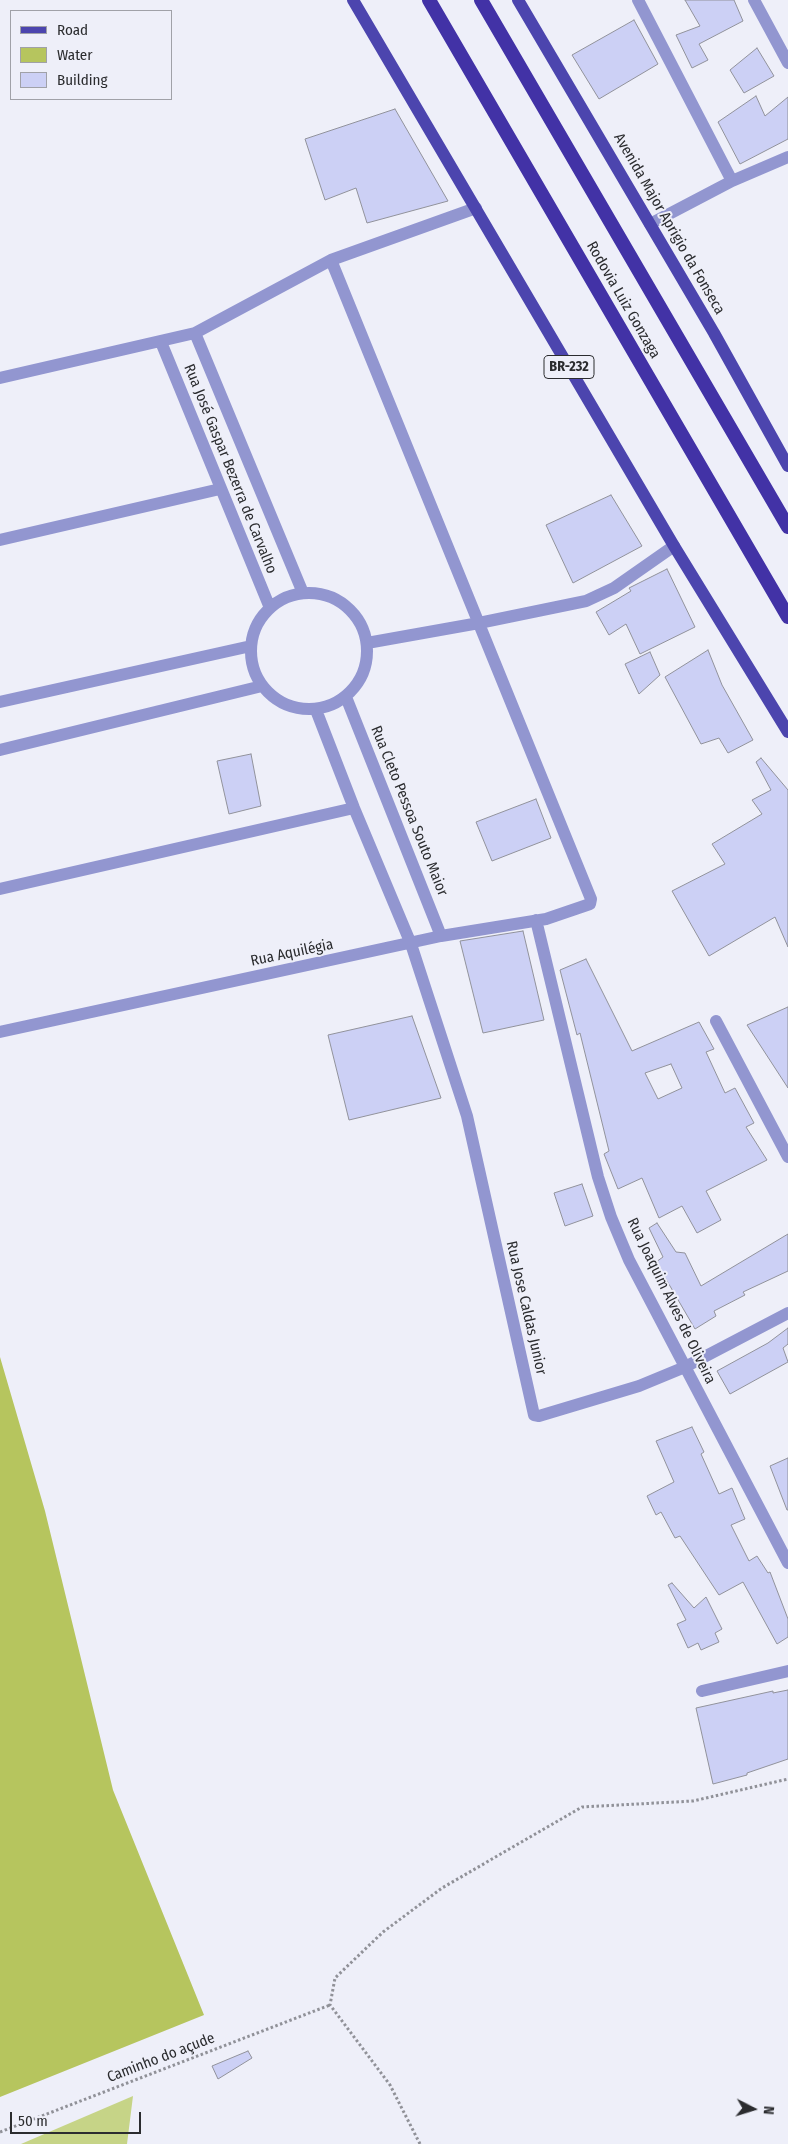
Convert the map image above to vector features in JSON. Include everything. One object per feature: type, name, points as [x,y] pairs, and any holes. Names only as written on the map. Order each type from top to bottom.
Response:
[{"type":"highway","name":"Rodovia Luiz Gonzaga","points":[[429,0],[788,617]]},
{"type":"highway","name":"Rodovia Luiz Gonzaga","points":[[481,0],[788,528]]},
{"type":"main road","name":"BR-232","points":[[353,0],[674,546],[788,732]]},
{"type":"main road","name":"Avenida Major Aprigio da Fonseca","points":[[518,0],[650,224],[788,466]]},
{"type":"street","points":[[638,0],[732,181]]},
{"type":"street","points":[[754,0],[788,63]]},
{"type":"street","points":[[650,224],[732,181],[788,156]]},
{"type":"street","points":[[0,378],[195,333],[331,260],[476,208]]},
{"type":"street","points":[[331,260],[479,623]]},
{"type":"street","name":"Rua José Gaspar Bezerra de Carvalho","points":[[195,333],[303,593]]},
{"type":"street","name":"Rua José Gaspar Bezerra de Carvalho","points":[[161,342],[270,608]]},
{"type":"street","points":[[0,540],[220,489]]},
{"type":"street","points":[[367,643],[479,623],[598,597],[674,546]]},
{"type":"street","points":[[303,593],[320,594],[337,600],[351,611],[362,625],[367,643],[366,663],[359,682],[346,697],[332,706],[316,710],[300,709],[286,705],[272,697],[262,686],[255,674],[251,646],[254,632],[270,608],[285,598],[303,593]]},
{"type":"street","name":"Rua Aquilégia","points":[[0,1032],[441,936],[536,920],[590,904],[591,899],[479,623]]},
{"type":"street","points":[[0,702],[251,646]]},
{"type":"street","points":[[0,750],[262,686]]},
{"type":"street","name":"Rua Cleto Pessoa Souto Maior","points":[[346,697],[441,936]]},
{"type":"street","points":[[316,710],[354,808],[411,944]]},
{"type":"street","points":[[0,890],[354,808]]},
{"type":"street","name":"Rua Joaquim Alves de Oliveira","points":[[536,920],[598,1177],[629,1260],[788,1563]]},
{"type":"street","name":"Rua Jose Caldas Junior","points":[[411,944],[467,1116],[534,1415],[539,1416],[639,1386],[685,1367],[788,1313]]},
{"type":"street","points":[[716,1021],[788,1156]]},
{"type":"street","points":[[702,1691],[788,1670]]},
{"type":"path","points":[[420,2144],[390,2085],[330,2006],[334,1978],[383,1932],[442,1888],[582,1807],[693,1801],[788,1779]]},
{"type":"path","name":"Caminho do açude","points":[[0,2132],[330,2006]]},
{"type":"shaded area","points":[[133,2096],[127,2144],[21,2144]]},
{"type":"water","points":[[0,1357],[45,1511],[113,1790],[204,2015],[0,2097]]},
{"type":"building","points":[[685,0],[734,0],[743,21],[699,44],[708,60],[692,68],[676,35],[700,26]]},
{"type":"building","points":[[634,20],[658,64],[599,99],[572,55]]},
{"type":"building","points":[[757,48],[774,76],[744,93],[730,70]]},
{"type":"building","points":[[756,96],[765,116],[788,97],[788,139],[740,164],[718,122]]},
{"type":"building","points":[[395,109],[448,201],[367,223],[356,188],[325,200],[305,139]]},
{"type":"building","points":[[611,495],[642,546],[573,583],[546,525]]},
{"type":"building","points":[[667,569],[695,627],[640,654],[626,624],[609,635],[596,612],[631,591],[629,588]]},
{"type":"building","points":[[708,650],[722,685],[753,740],[728,753],[719,738],[701,744],[665,677]]},
{"type":"building","points":[[650,652],[660,675],[639,694],[625,664]]},
{"type":"building","points":[[251,754],[261,806],[229,814],[217,761]]},
{"type":"building","points":[[761,758],[788,790],[788,947],[775,917],[709,956],[672,891],[725,864],[712,844],[762,814],[752,800],[771,790],[756,762]]},
{"type":"building","points":[[536,799],[551,838],[492,861],[476,822]]},
{"type":"building","points":[[523,931],[544,1020],[483,1033],[460,941]]},
{"type":"building","points":[[586,959],[632,1051],[699,1022],[714,1049],[706,1052],[725,1093],[735,1088],[754,1123],[746,1127],[767,1160],[706,1191],[721,1220],[697,1233],[682,1206],[659,1218],[642,1178],[618,1189],[604,1154],[609,1151],[580,1033],[577,1035],[560,970]],"holes":[[[671,1064],[682,1088],[658,1099],[645,1073]]]},
{"type":"building","points":[[788,1007],[788,1088],[747,1025]]},
{"type":"building","points":[[412,1016],[441,1098],[349,1120],[328,1035]]},
{"type":"building","points":[[582,1184],[593,1216],[565,1226],[554,1193]]},
{"type":"building","points":[[657,1223],[676,1252],[685,1253],[701,1286],[788,1234],[788,1271],[743,1292],[745,1295],[714,1311],[716,1316],[695,1329],[656,1262],[663,1257],[649,1228]]},
{"type":"building","points":[[788,1328],[788,1344],[783,1348],[788,1362],[730,1394],[717,1371],[768,1343]]},
{"type":"building","points":[[692,1427],[704,1452],[701,1454],[719,1494],[732,1488],[745,1519],[731,1525],[749,1561],[757,1556],[768,1573],[770,1572],[788,1619],[788,1637],[777,1644],[743,1582],[719,1595],[680,1536],[675,1538],[661,1512],[656,1515],[647,1496],[674,1482],[656,1441]]},
{"type":"building","points":[[788,1458],[788,1510],[787,1510],[770,1466]]},
{"type":"building","points":[[672,1583],[694,1608],[706,1597],[722,1629],[715,1633],[719,1642],[701,1650],[698,1643],[688,1648],[677,1624],[686,1620],[668,1585]]},
{"type":"building","points":[[788,1690],[788,1759],[747,1773],[747,1775],[713,1784],[696,1708],[773,1691],[773,1693]]},
{"type":"building","points":[[248,2051],[252,2058],[218,2079],[212,2066]]}]
